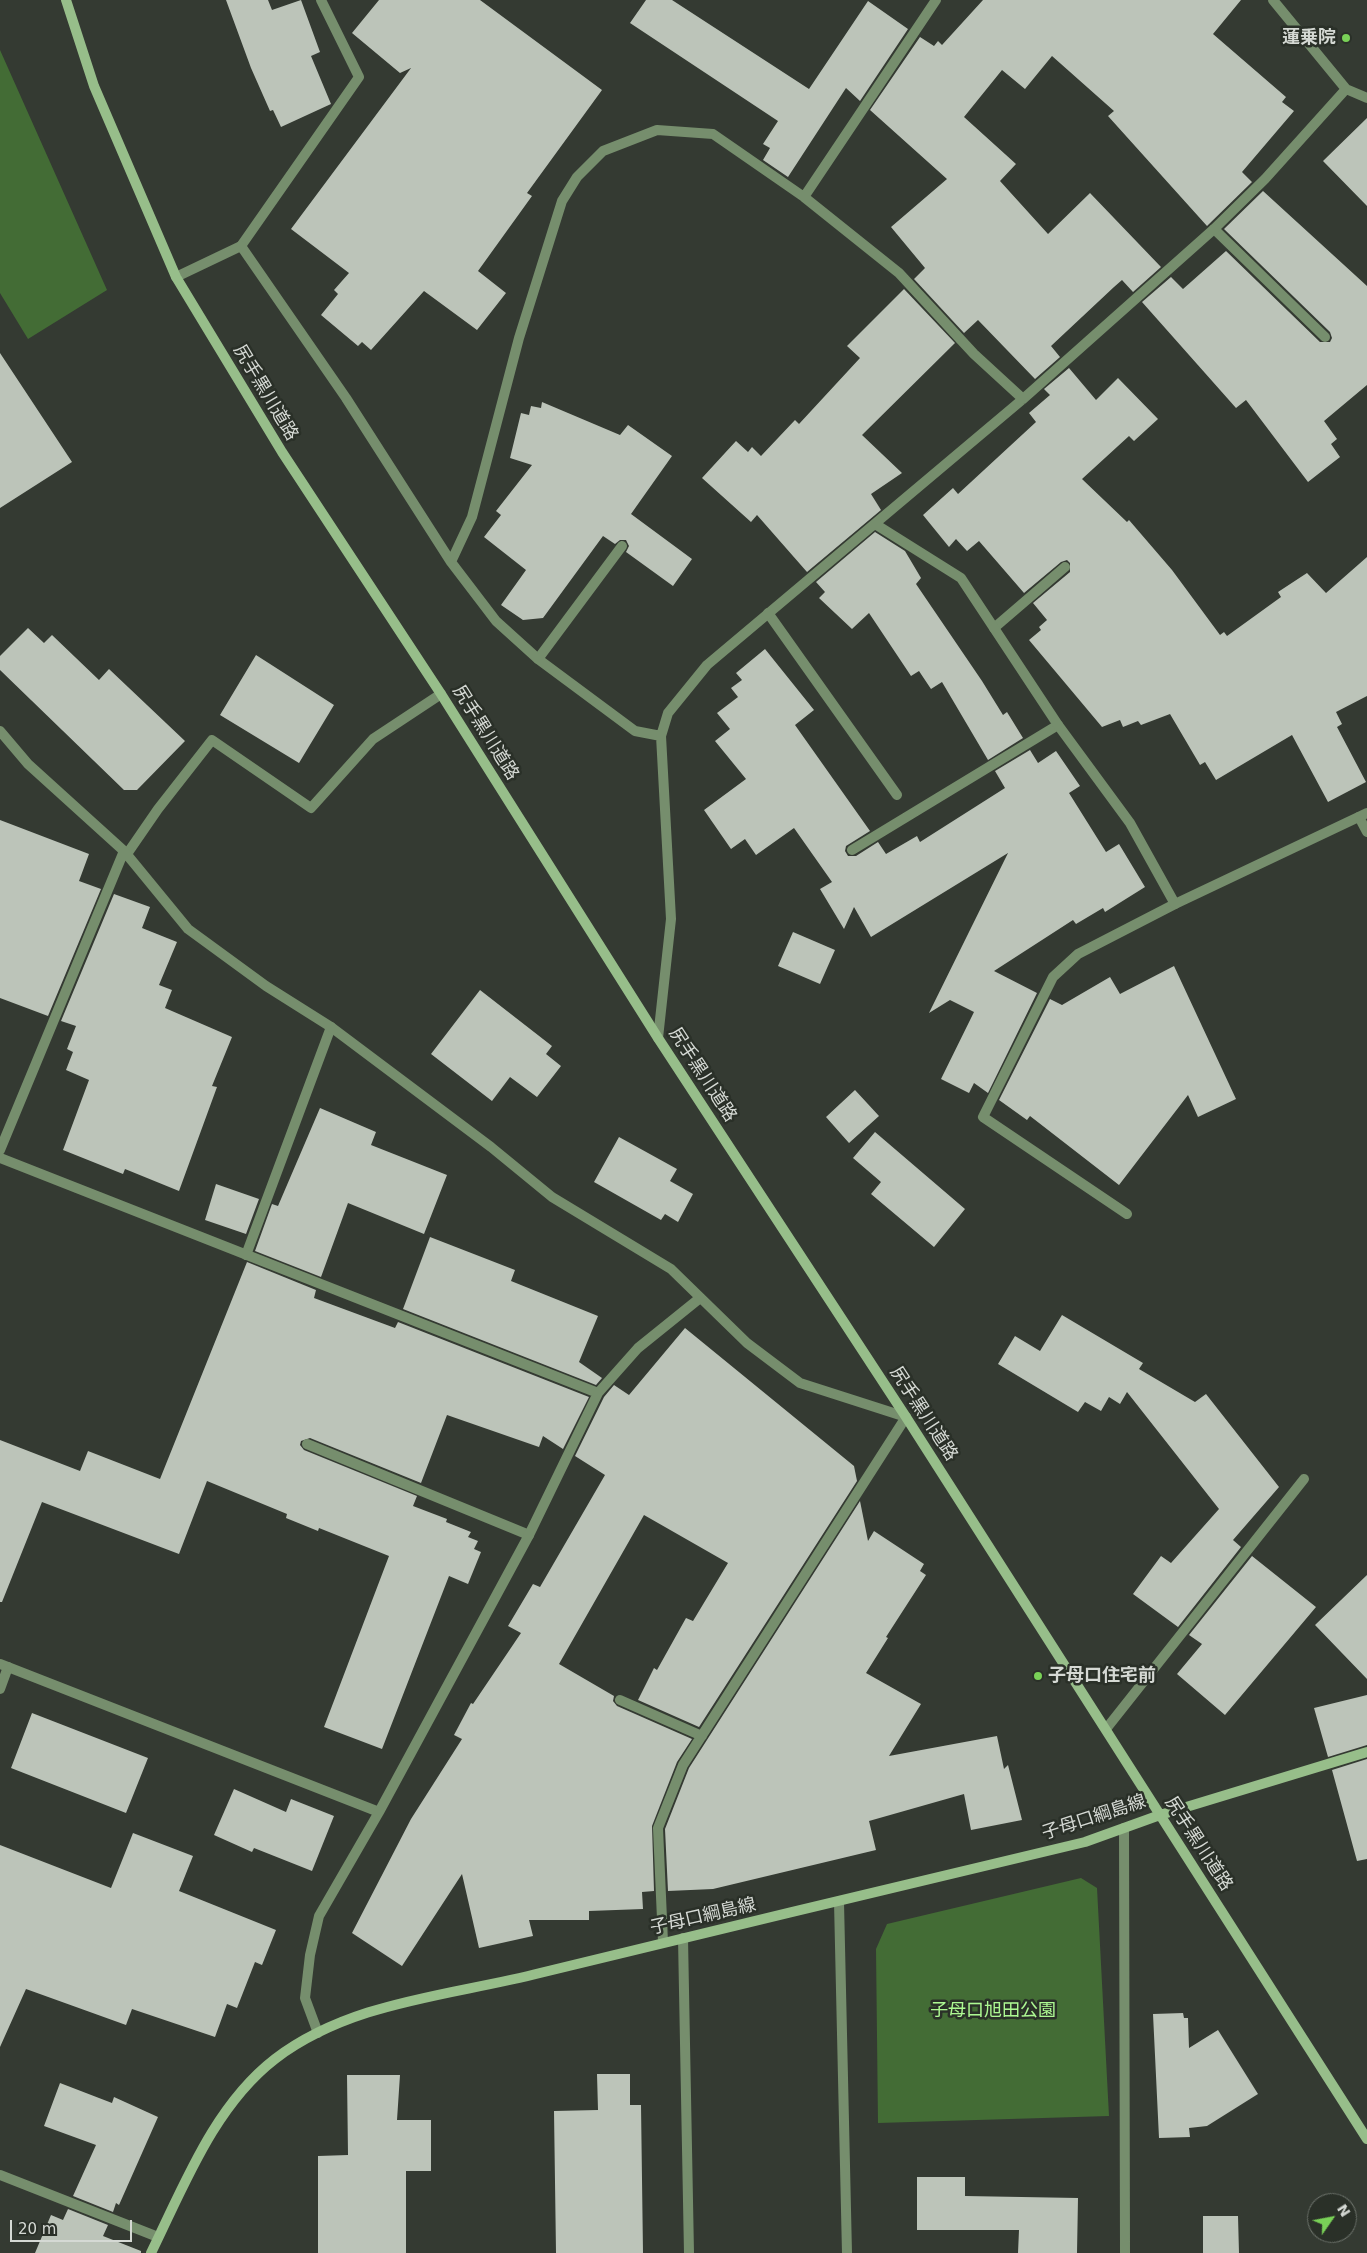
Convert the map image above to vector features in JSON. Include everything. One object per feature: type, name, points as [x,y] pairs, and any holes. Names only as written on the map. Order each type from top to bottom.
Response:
[{"type":"street","name":"尻手黒川道路","points":[[66,0],[94,86],[176,278],[282,452],[441,694],[658,1038],[906,1417],[1367,2139]]},
{"type":"street","points":[[176,278],[241,246],[358,77],[321,0]]},
{"type":"street","points":[[804,197],[936,0]]},
{"type":"street","points":[[1273,0],[1346,89],[1367,98]]},
{"type":"street","points":[[658,1038],[671,919],[662,736],[668,713],[707,665],[1023,399],[1214,229],[1265,179],[1346,89]]},
{"type":"street","points":[[451,562],[472,517],[520,338],[562,201],[577,177],[603,151],[657,130],[713,134],[804,197],[900,273],[974,354],[1023,399]]},
{"type":"street","points":[[1214,229],[1324,337]]},
{"type":"street","points":[[241,246],[346,398],[451,562],[496,621],[538,659],[635,731],[662,736]]},
{"type":"street","points":[[875,524],[961,578],[1058,725],[1130,823],[1175,904]]},
{"type":"street","points":[[538,659],[622,546]]},
{"type":"street","points":[[994,628],[1064,567]]},
{"type":"street","points":[[768,613],[897,795]]},
{"type":"street","points":[[0,1150],[125,853],[212,740],[311,808],[373,739],[441,694]]},
{"type":"street","points":[[852,850],[1058,725]]},
{"type":"street","points":[[0,731],[28,764],[125,853],[188,928],[266,986],[331,1027],[491,1147],[552,1197],[671,1269],[747,1342],[800,1383],[906,1417],[683,1765],[658,1828],[663,1942]]},
{"type":"street","points":[[1127,1214],[983,1118],[1054,977],[1078,954],[1175,904],[1363,815],[1367,832]]},
{"type":"street","points":[[246,1255],[331,1027]]},
{"type":"street","points":[[0,1158],[598,1393]]},
{"type":"street","points":[[318,2033],[305,1998],[310,1955],[319,1916],[379,1812],[529,1534],[598,1393],[638,1348],[700,1298]]},
{"type":"street","points":[[307,1444],[529,1534]]},
{"type":"street","points":[[1106,1729],[1304,1479]]},
{"type":"street","points":[[0,1688],[4,1665],[379,1812]]},
{"type":"street","points":[[620,1700],[702,1736]]},
{"type":"street","name":"子母口綱島線","points":[[151,2253],[198,2158],[220,2120],[258,2074],[275,2058],[318,2033],[353,2018],[401,2002],[536,1974],[1085,1842],[1160,1815],[1367,1752]]},
{"type":"street","points":[[1124,1828],[1125,2253]]},
{"type":"street","points":[[839,1902],[847,2253]]},
{"type":"street","points":[[683,1938],[689,2253]]},
{"type":"street","points":[[0,2175],[158,2237]]},
{"type":"green space","points":[[0,50],[107,290],[28,339],[0,293]]},
{"type":"green space","name":"子母口旭田公園","points":[[1081,1878],[1097,1888],[1109,2116],[878,2123],[876,1949],[887,1924]]},
{"type":"building","points":[[226,0],[268,0],[272,10],[301,0],[320,52],[311,56],[331,104],[281,127],[273,110],[270,111],[251,68]]},
{"type":"building","points":[[379,0],[480,0],[602,90],[527,193],[532,196],[478,271],[506,293],[477,330],[424,291],[371,350],[362,342],[358,346],[321,315],[338,294],[334,290],[349,273],[291,229],[411,68],[400,73],[352,33]]},
{"type":"building","points":[[646,0],[672,0],[809,89],[868,1],[908,29],[860,101],[846,88],[788,177],[763,160],[770,148],[763,144],[778,121],[630,23]]},
{"type":"building","points":[[983,0],[1241,0],[1213,34],[1286,97],[1282,102],[1294,111],[1242,172],[1252,182],[1207,226],[1108,116],[1114,111],[1052,56],[1025,89],[1002,70],[964,117],[1016,164],[1000,181],[1048,234],[1090,193],[1161,267],[1133,292],[1122,280],[1114,287],[1051,346],[1060,357],[1035,379],[978,320],[964,333],[914,279],[925,268],[891,227],[947,179],[870,110],[920,37],[934,46],[938,41],[942,45]]},
{"type":"building","points":[[1367,118],[1367,206],[1323,161]]},
{"type":"building","points":[[1263,191],[1367,286],[1367,385],[1324,421],[1337,439],[1331,444],[1340,457],[1308,482],[1246,400],[1236,408],[1142,302],[1171,277],[1183,289],[1226,251],[1320,342],[1330,342],[1332,338],[1330,332],[1224,229]]},
{"type":"building","points":[[904,289],[955,343],[862,435],[902,473],[871,494],[881,510],[807,572],[757,515],[751,522],[702,478],[736,441],[748,452],[752,447],[761,456],[795,420],[799,424],[860,358],[847,346]]},
{"type":"building","points":[[0,353],[72,462],[0,508]]},
{"type":"building","points":[[1069,368],[1096,400],[1118,378],[1158,419],[1134,441],[1129,436],[1082,479],[1127,522],[1129,520],[1172,570],[1220,635],[1224,632],[1227,636],[1281,597],[1278,592],[1307,573],[1326,593],[1367,557],[1367,696],[1336,712],[1342,724],[1337,727],[1366,782],[1328,802],[1292,735],[1216,780],[1205,762],[1200,765],[1170,714],[1141,725],[1138,721],[1123,727],[1120,720],[1102,727],[1029,640],[1041,630],[1039,627],[1047,620],[1033,603],[1070,572],[1070,563],[1067,560],[1061,562],[1024,593],[979,541],[967,551],[956,539],[949,547],[923,515],[953,488],[958,494],[1036,422],[1029,413],[1050,395],[1044,389]]},
{"type":"building","points":[[542,402],[620,435],[628,425],[672,456],[631,514],[692,559],[673,586],[626,552],[629,546],[626,540],[620,540],[615,544],[603,536],[543,618],[523,620],[501,605],[526,570],[484,537],[501,515],[496,511],[532,465],[510,458],[521,413],[529,415],[531,406],[541,408]]},
{"type":"building","points":[[875,532],[905,551],[921,578],[916,584],[1003,715],[1007,712],[1023,738],[988,760],[942,682],[931,689],[919,671],[911,676],[869,613],[852,629],[819,598],[825,592],[816,582]]},
{"type":"building","points":[[28,628],[44,643],[52,635],[99,680],[109,669],[185,741],[137,790],[124,790],[0,670],[0,656]]},
{"type":"building","points":[[765,649],[814,710],[795,725],[870,831],[846,846],[845,851],[848,856],[856,856],[878,842],[886,854],[917,836],[920,842],[1005,788],[995,771],[1030,750],[1038,763],[1056,751],[1080,786],[1069,793],[1106,852],[1119,844],[1145,887],[1105,912],[1103,908],[1076,924],[1073,920],[994,971],[1037,993],[988,1093],[974,1083],[969,1093],[941,1079],[974,1012],[950,1000],[929,1013],[1008,853],[871,937],[854,907],[844,929],[820,889],[832,882],[794,828],[756,855],[745,839],[731,849],[704,810],[746,779],[715,741],[730,729],[717,713],[738,697],[731,688],[742,680],[736,673]]},
{"type":"building","points":[[256,655],[334,705],[299,763],[220,715]]},
{"type":"building","points":[[0,820],[89,854],[79,881],[101,889],[48,1016],[0,998]]},
{"type":"building","points":[[114,894],[150,907],[142,928],[177,942],[159,985],[172,990],[165,1008],[232,1037],[212,1086],[217,1087],[179,1191],[125,1169],[123,1174],[63,1150],[89,1080],[66,1070],[73,1052],[67,1049],[76,1026],[61,1021]]},
{"type":"building","points":[[793,932],[835,950],[820,984],[778,966]]},
{"type":"building","points":[[1174,966],[1236,1099],[1198,1117],[1188,1095],[1119,1185],[1030,1116],[1027,1120],[999,1100],[1050,999],[1062,1005],[1110,977],[1120,994]]},
{"type":"building","points":[[480,990],[552,1046],[546,1054],[561,1066],[537,1097],[510,1077],[492,1101],[431,1054]]},
{"type":"building","points":[[855,1090],[879,1116],[849,1143],[826,1117]]},
{"type":"building","points":[[320,1108],[376,1132],[371,1145],[447,1175],[424,1234],[348,1203],[321,1277],[255,1251],[272,1204],[278,1206]]},
{"type":"building","points":[[875,1132],[965,1209],[934,1247],[871,1194],[881,1182],[853,1158]]},
{"type":"building","points":[[619,1137],[677,1169],[670,1181],[693,1194],[678,1222],[665,1214],[661,1220],[594,1182]]},
{"type":"building","points":[[216,1184],[259,1199],[246,1234],[205,1220]]},
{"type":"building","points":[[430,1237],[515,1270],[511,1281],[598,1316],[579,1362],[602,1378],[596,1385],[403,1309]]},
{"type":"building","points":[[247,1262],[316,1290],[314,1298],[395,1328],[398,1322],[589,1397],[563,1449],[543,1436],[539,1447],[447,1415],[421,1483],[310,1438],[301,1441],[300,1445],[304,1450],[417,1496],[413,1506],[447,1519],[446,1522],[471,1532],[468,1537],[478,1541],[474,1549],[481,1552],[468,1584],[449,1576],[382,1749],[324,1727],[389,1556],[319,1528],[318,1531],[286,1518],[287,1514],[207,1481],[179,1554],[42,1502],[2,1602],[0,1602],[0,1440],[80,1471],[88,1451],[160,1479]]},
{"type":"building","points":[[1062,1315],[1143,1363],[1139,1369],[1195,1402],[1206,1394],[1279,1487],[1233,1540],[1241,1547],[1178,1627],[1133,1594],[1161,1556],[1171,1563],[1219,1509],[1127,1392],[1120,1404],[1109,1397],[1101,1411],[1085,1402],[1078,1412],[998,1364],[1015,1336],[1040,1351]]},
{"type":"building","points":[[685,1328],[854,1466],[857,1481],[699,1727],[638,1700],[654,1668],[657,1670],[686,1618],[693,1621],[728,1563],[644,1515],[559,1664],[614,1696],[613,1701],[617,1706],[692,1739],[677,1762],[652,1826],[654,1891],[642,1892],[643,1909],[589,1911],[589,1920],[529,1920],[533,1936],[479,1948],[462,1874],[402,1966],[352,1933],[411,1819],[462,1739],[454,1735],[471,1703],[473,1704],[521,1633],[508,1626],[533,1584],[540,1587],[605,1475],[575,1456],[604,1397],[614,1385],[629,1395]]},
{"type":"building","points":[[860,1501],[868,1541],[874,1531],[924,1564],[920,1571],[926,1575],[886,1637],[888,1638],[866,1673],[921,1704],[889,1756],[997,1736],[1004,1769],[1008,1765],[1022,1820],[971,1830],[964,1794],[869,1821],[876,1850],[713,1889],[668,1891],[665,1829],[689,1768]]},
{"type":"building","points":[[1252,1556],[1316,1607],[1225,1715],[1177,1674],[1202,1644],[1189,1635]]},
{"type":"building","points":[[1367,1575],[1367,1679],[1315,1625]]},
{"type":"building","points":[[1367,1695],[1367,1745],[1328,1757],[1314,1708]]},
{"type":"building","points":[[32,1713],[148,1758],[126,1813],[11,1768]]},
{"type":"building","points":[[1367,1759],[1367,1859],[1357,1861],[1332,1770]]},
{"type":"building","points":[[234,1789],[286,1812],[291,1799],[334,1816],[312,1871],[254,1848],[252,1852],[214,1835]]},
{"type":"building","points":[[133,1833],[193,1856],[179,1891],[276,1930],[262,1965],[255,1962],[237,2008],[227,2004],[215,2037],[132,2009],[126,2025],[26,1989],[0,2047],[0,1845],[111,1888]]},
{"type":"building","points":[[1183,2013],[1184,2018],[1188,2018],[1189,2048],[1218,2030],[1258,2094],[1207,2126],[1189,2128],[1190,2137],[1159,2138],[1153,2014]]},
{"type":"building","points":[[597,2074],[630,2074],[630,2105],[641,2105],[643,2253],[556,2253],[554,2111],[598,2110]]},
{"type":"building","points":[[347,2075],[400,2075],[397,2120],[431,2120],[431,2171],[406,2171],[406,2253],[318,2253],[318,2156],[348,2155]]},
{"type":"building","points":[[60,2083],[112,2103],[114,2097],[158,2117],[119,2205],[116,2203],[113,2212],[73,2196],[96,2145],[44,2126]]},
{"type":"building","points":[[917,2177],[965,2177],[965,2196],[1078,2198],[1077,2253],[1018,2253],[1019,2230],[917,2230]]},
{"type":"building","points":[[68,2209],[108,2225],[103,2236],[141,2251],[141,2253],[35,2253],[51,2215],[63,2220]]},
{"type":"building","points":[[1203,2216],[1238,2216],[1239,2253],[1203,2253]]},
{"type":"place","name":"蓮乗院","points":[[1346,38]]},
{"type":"place","name":"子母口住宅前","points":[[1038,1676]]}]
